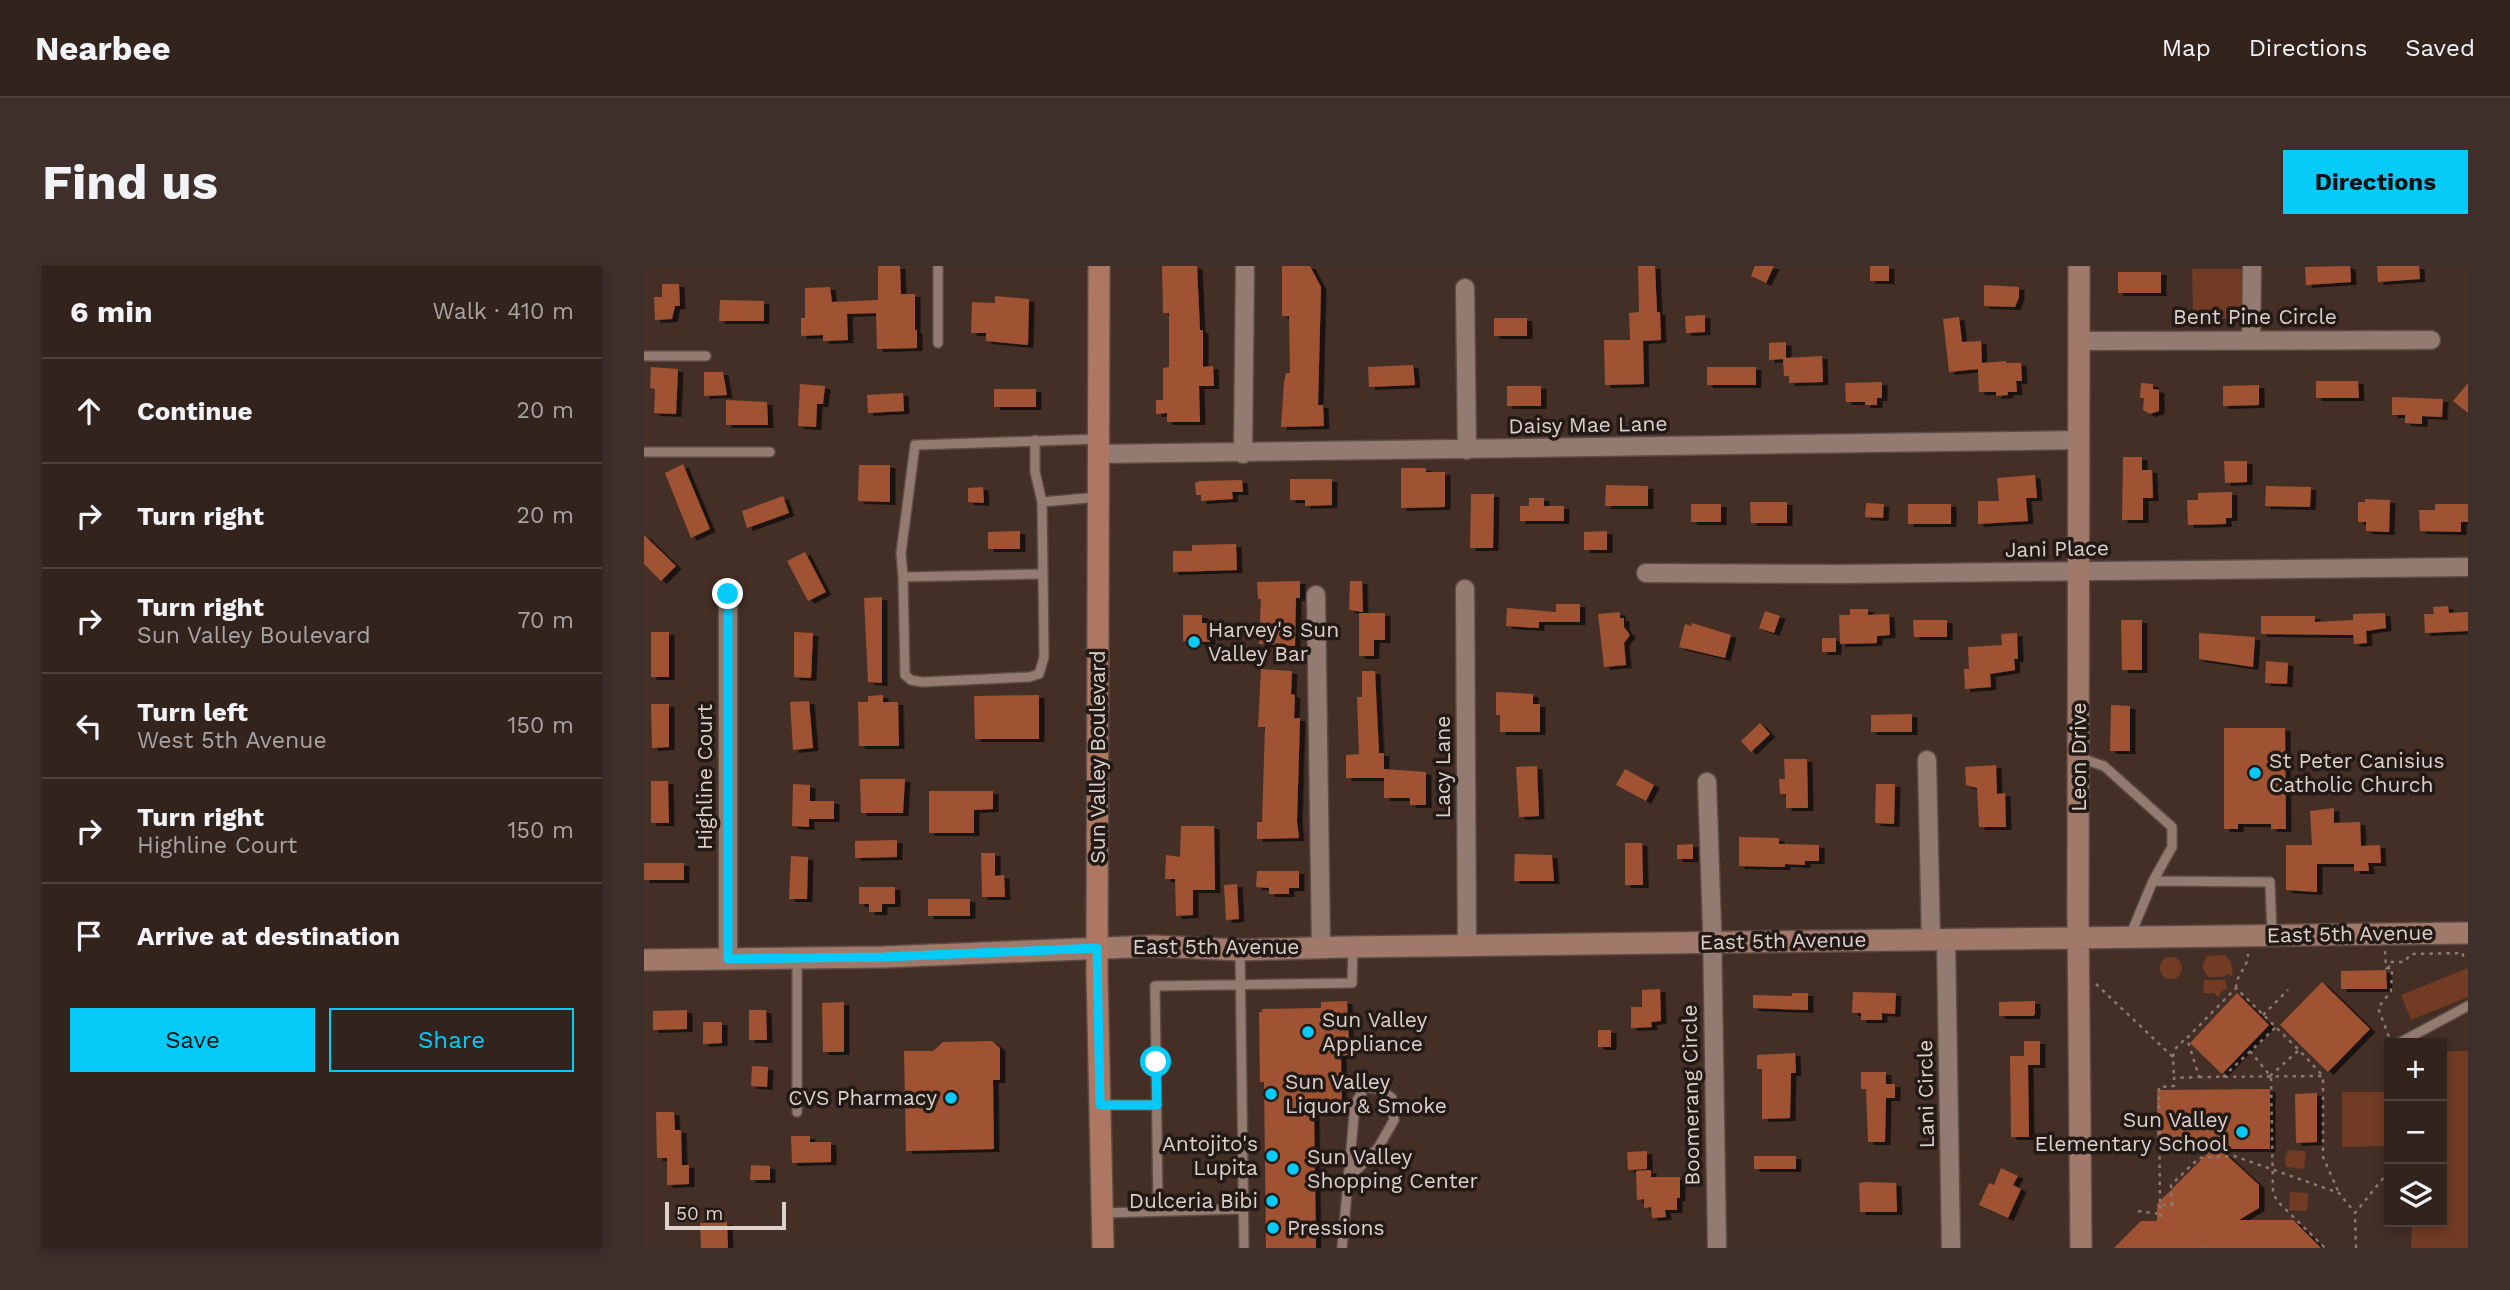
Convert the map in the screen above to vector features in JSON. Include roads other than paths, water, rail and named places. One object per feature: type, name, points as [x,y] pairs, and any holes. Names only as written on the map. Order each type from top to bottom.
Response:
[{"type":"main road","name":"Sun Valley Boulevard","points":[[1099,266],[1097,948],[1103,1248]]},
{"type":"street","points":[[1243,454],[1245,266]]},
{"type":"street","name":"Leon Drive","points":[[2079,266],[2078,937],[2081,1248]]},
{"type":"street","points":[[2251,340],[2252,266]]},
{"type":"street","points":[[1465,288],[1467,450]]},
{"type":"street","name":"Bent Pine Circle","points":[[2079,341],[2431,340]]},
{"type":"street","name":"Daisy Mae Lane","points":[[1098,447],[1243,454],[2079,440]]},
{"type":"street","name":"Jani Place","points":[[1646,573],[1855,574],[2468,567]]},
{"type":"street","name":"Lacy Lane","points":[[1465,589],[1467,945]]},
{"type":"street","name":"Highline Court","points":[[728,594],[728,959]]},
{"type":"street","points":[[1317,595],[1321,947]]},
{"type":"street","name":"Lani Circle","points":[[1927,760],[1939,939],[1951,1248]]},
{"type":"street","name":"Boomerang Circle","points":[[1707,782],[1717,1248]]},
{"type":"street","name":"East 5th Avenue","points":[[644,960],[884,957],[1154,946],[1240,950],[2468,933]]},
{"type":"lane","points":[[938,266],[938,343]]},
{"type":"lane","points":[[644,356],[706,356]]},
{"type":"lane","points":[[1035,440],[1035,472],[1042,502],[1044,657],[1039,674],[1029,677],[922,682],[911,680],[905,674],[901,553],[915,445],[1035,440],[1098,447]]},
{"type":"lane","points":[[644,452],[770,452]]},
{"type":"lane","points":[[1042,502],[1099,497]]},
{"type":"lane","points":[[903,578],[1043,574]]},
{"type":"lane","points":[[2079,758],[2104,766],[2172,827],[2172,846],[2153,881],[2129,937]]},
{"type":"lane","points":[[2153,881],[2270,882],[2272,935]]},
{"type":"lane","points":[[1158,1211],[1155,986],[1352,983],[1353,947]]},
{"type":"lane","points":[[1240,950],[1244,1248]]},
{"type":"lane","points":[[797,957],[797,1112]]},
{"type":"lane","points":[[2408,1038],[2468,1006]]},
{"type":"lane","points":[[1342,1248],[1355,1104],[1365,1087],[1379,1090],[1392,1098],[1394,1120],[1378,1148],[1349,1178]]},
{"type":"lane","points":[[1100,1105],[1157,1105]]},
{"type":"lane","points":[[1102,1213],[1243,1209]]},
{"type":"place","name":"Harvey's Sun Valley Bar","points":[[1194,642]]},
{"type":"place","name":"St Peter Canisius Catholic Church","points":[[2255,773]]},
{"type":"place","name":"Sun Valley Appliance","points":[[1308,1032]]},
{"type":"place","name":"Sun Valley Liquor & Smoke","points":[[1271,1094]]},
{"type":"place","name":"CVS Pharmacy","points":[[951,1098]]},
{"type":"place","name":"Sun Valley Elementary School","points":[[2242,1132]]},
{"type":"place","name":"Antojito's Lupita","points":[[1272,1156]]},
{"type":"place","name":"Sun Valley Shopping Center","points":[[1293,1169]]},
{"type":"place","name":"Dulceria Bibi","points":[[1272,1201]]},
{"type":"place","name":"Pressions","points":[[1273,1228]]}]
